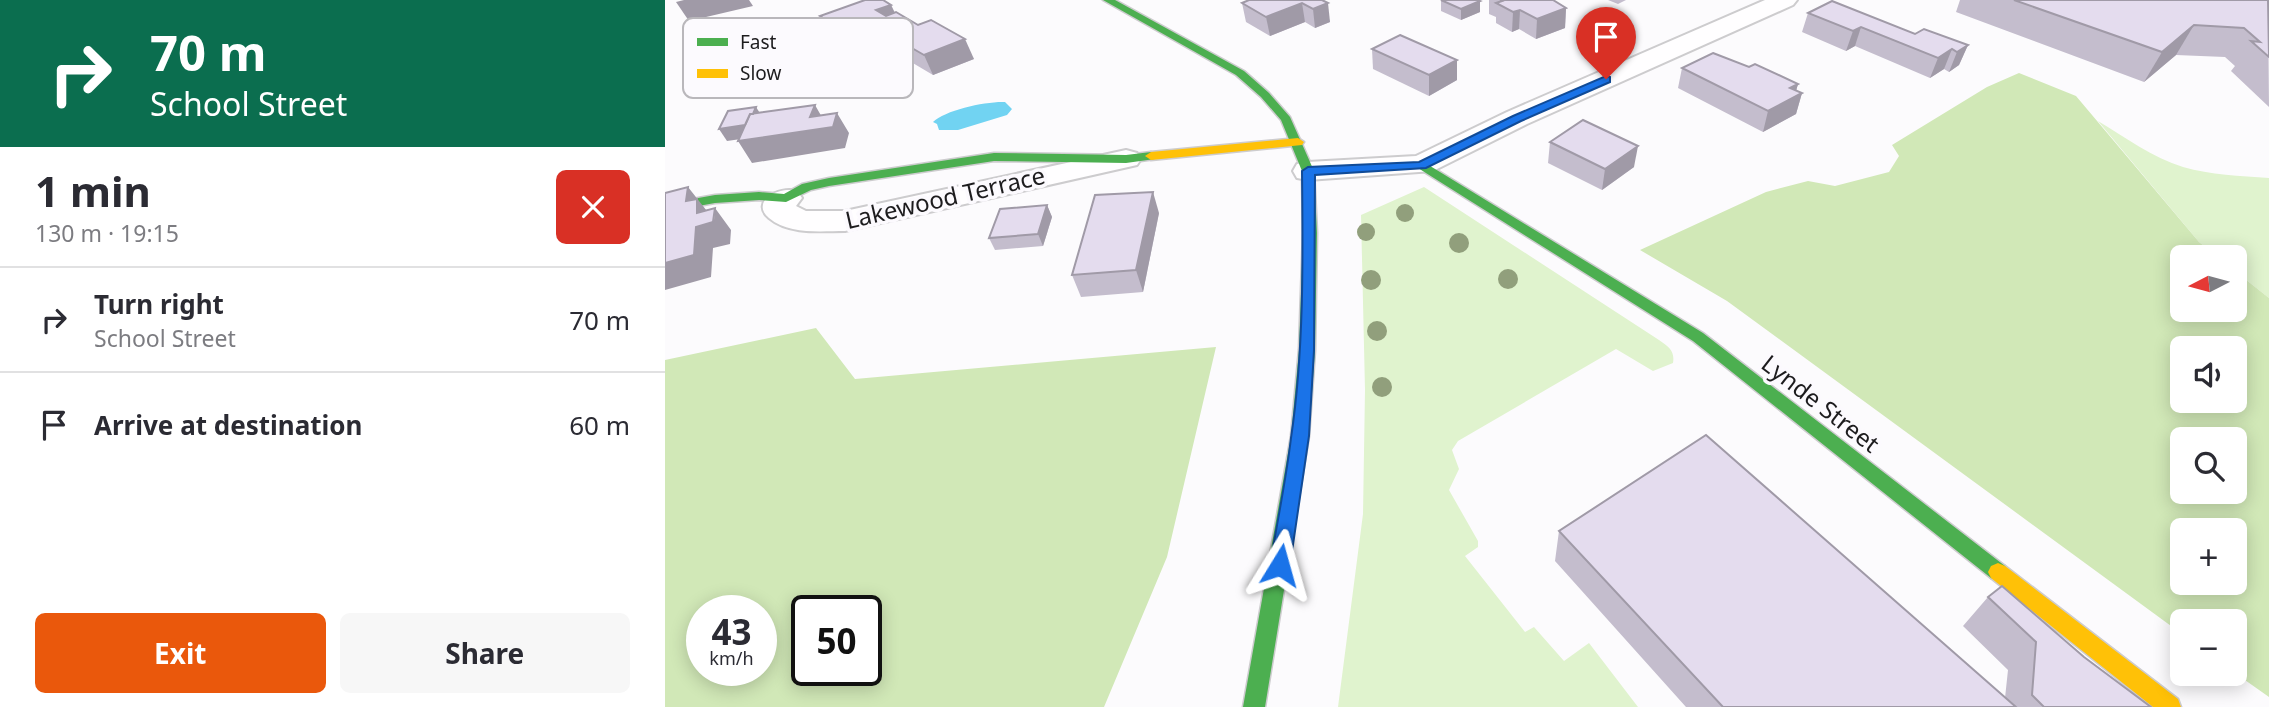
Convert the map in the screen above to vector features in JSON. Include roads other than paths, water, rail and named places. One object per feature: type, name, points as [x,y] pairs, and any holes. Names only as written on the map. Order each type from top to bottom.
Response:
[{"type":"main road","points":[[1108,0],[1240,73],[1265,94],[1286,119],[1308,171],[1310,233],[1307,350],[1300,436],[1254,707]]},
{"type":"main road","name":"Lakewood Terrace","points":[[1126,159],[1298,142]]},
{"type":"main road","name":"Lynde Street","points":[[1422,165],[1698,337],[2170,707]]},
{"type":"main road","name":"Lakewood Terrace","points":[[665,208],[715,199],[759,196],[786,198]]},
{"type":"street","points":[[1308,171],[1422,165],[1517,118],[1785,0]]},
{"type":"street","name":"Lakewood Terrace","points":[[786,198],[779,205],[779,210],[793,218],[806,222],[845,221],[1038,166],[1126,159]]},
{"type":"water","points":[[1005,102],[1012,109],[1007,115],[958,130],[939,130],[933,122],[967,107]]}]
